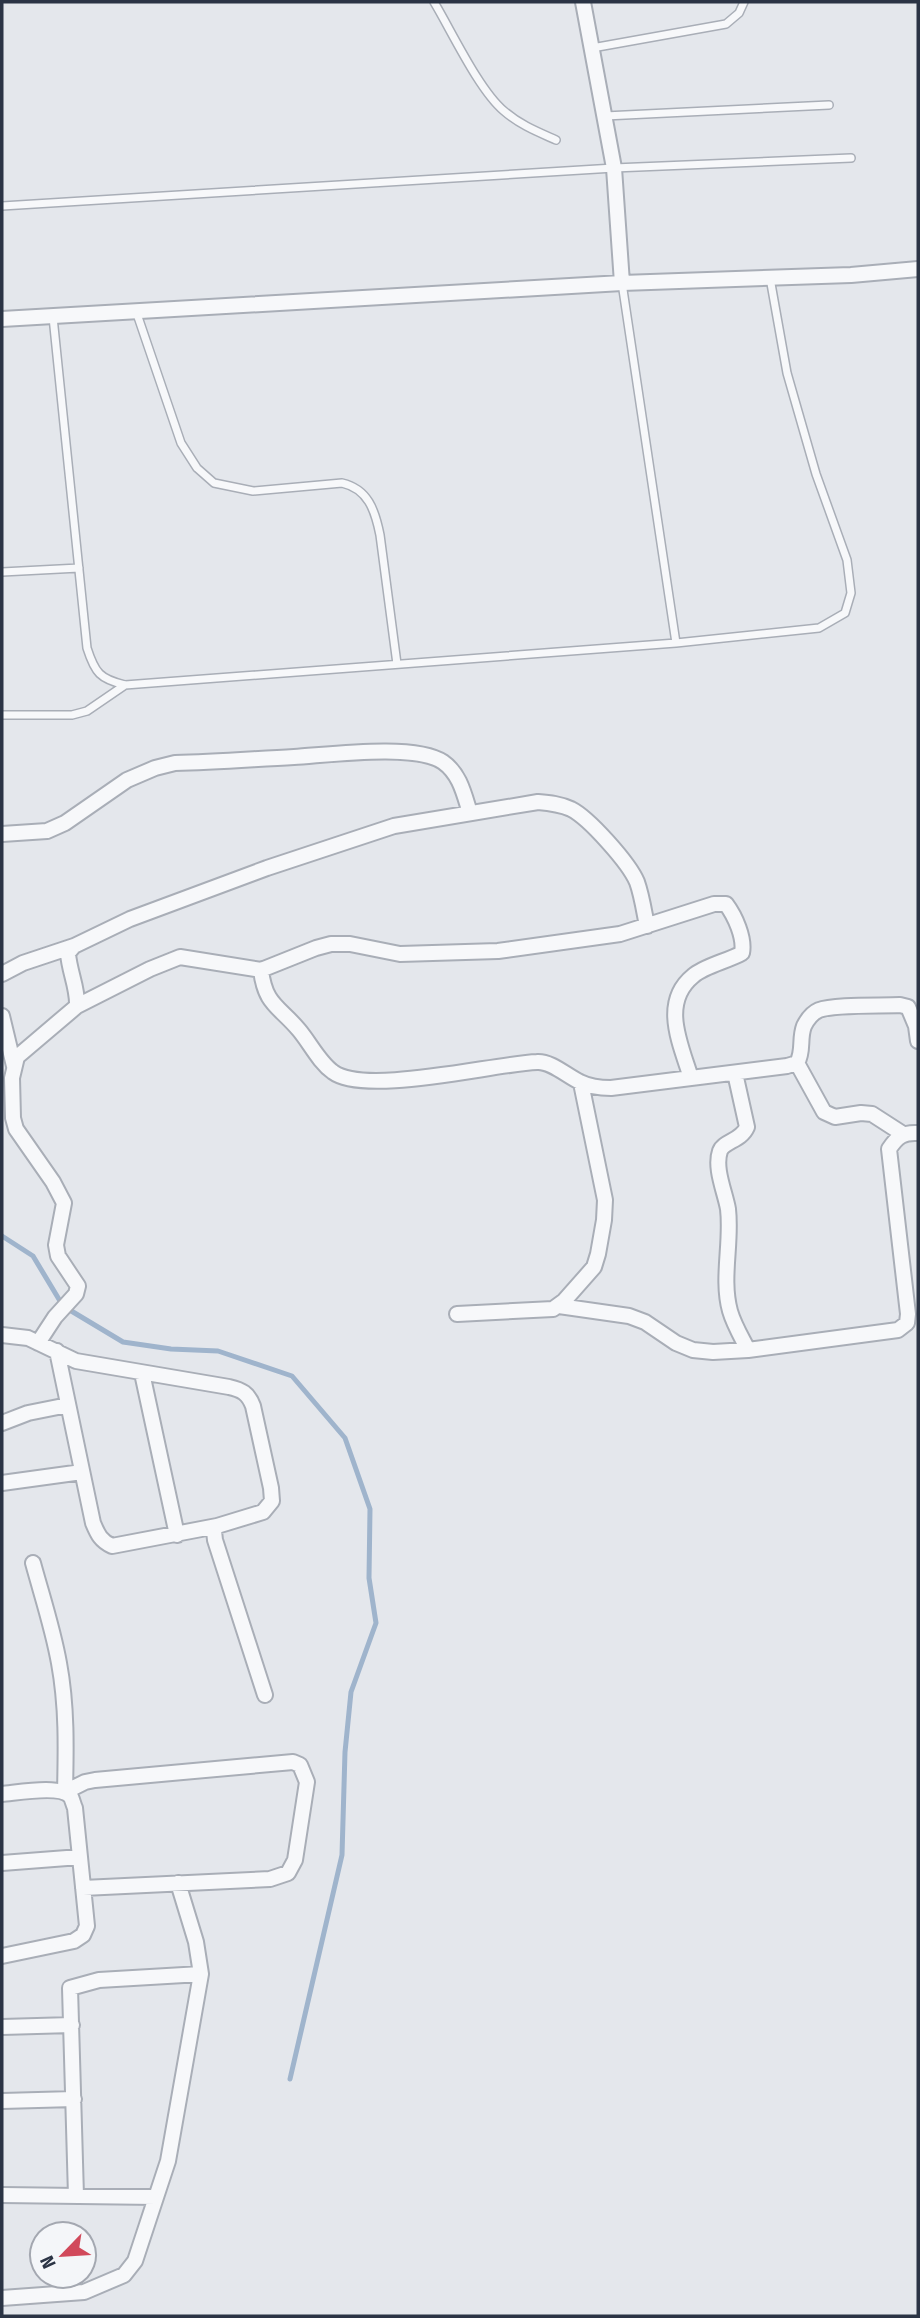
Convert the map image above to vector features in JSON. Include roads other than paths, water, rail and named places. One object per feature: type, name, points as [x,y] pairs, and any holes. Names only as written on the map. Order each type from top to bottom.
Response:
[{"type":"street","points":[[583,2],[614,168],[622,283]]},
{"type":"street","points":[[2,319],[622,283],[851,275],[918,268]]},
{"type":"street","points":[[2,834],[47,831],[83,811],[127,780],[175,763],[385,752],[421,754],[440,760],[452,770],[461,783],[470,813]]},
{"type":"street","points":[[2,974],[23,963],[74,947],[130,919],[279,864],[394,826],[538,803],[555,803],[574,810],[612,846],[637,883],[647,926]]},
{"type":"street","points":[[14,1066],[17,1057],[27,1047],[77,1006],[180,957],[261,970],[331,944],[350,944],[400,954],[498,951],[620,934],[714,904],[726,904],[732,912],[744,945],[742,953],[693,976],[674,1006],[674,1017],[691,1078]]},
{"type":"street","points":[[74,947],[68,953],[68,963],[78,999],[77,1006]]},
{"type":"street","points":[[261,970],[266,994],[331,1071],[343,1078],[360,1081],[541,1061],[595,1088],[735,1073],[797,1063],[802,1055],[805,1024],[819,1010],[901,1005],[908,1007],[918,1041]]},
{"type":"street","points":[[2,1016],[14,1066],[13,1118],[16,1129],[53,1182],[64,1203],[57,1245],[58,1256],[78,1286],[69,1304],[55,1317],[38,1343]]},
{"type":"street","points":[[797,1063],[824,1112],[835,1117],[861,1113],[872,1115],[903,1134]]},
{"type":"street","points":[[735,1073],[747,1127],[743,1135],[723,1147],[719,1154],[719,1165],[729,1225],[727,1281],[730,1310],[748,1350]]},
{"type":"street","points":[[559,1306],[594,1267],[604,1220],[605,1200],[582,1083]]},
{"type":"street","points":[[457,1314],[547,1310],[559,1306],[629,1316],[645,1322],[676,1343],[693,1350],[713,1352],[748,1350],[898,1330],[907,1323],[908,1314],[889,1149],[895,1139],[903,1134],[918,1133]]},
{"type":"street","points":[[2,1335],[15,1335],[38,1343],[57,1352],[76,1361],[241,1390],[249,1396],[253,1405],[272,1501],[263,1512],[218,1526],[130,1545],[112,1546],[104,1543],[98,1537],[93,1523],[57,1352]]},
{"type":"street","points":[[142,1373],[177,1535]]},
{"type":"street","points":[[2,1423],[28,1413],[68,1405]]},
{"type":"street","points":[[2,1483],[82,1472]]},
{"type":"street","points":[[218,1526],[214,1531],[215,1541],[265,1695]]},
{"type":"street","points":[[33,1563],[62,1681],[66,1740],[65,1792]]},
{"type":"street","points":[[2,1794],[43,1790],[65,1792],[95,1780],[293,1762],[300,1765],[307,1782],[295,1860],[288,1873],[270,1879],[83,1888]]},
{"type":"street","points":[[2,1956],[74,1941],[83,1935],[87,1926],[75,1808],[72,1798],[65,1792]]},
{"type":"street","points":[[2,1863],[80,1857]]},
{"type":"street","points":[[2,2298],[84,2292],[124,2275],[135,2261],[168,2161],[201,1974],[196,1942],[178,1883]]},
{"type":"street","points":[[76,2196],[69,1992],[73,1986],[99,1980],[201,1974]]},
{"type":"street","points":[[2,2027],[72,2025]]},
{"type":"street","points":[[2,2101],[74,2099]]},
{"type":"street","points":[[2,2194],[156,2197]]},
{"type":"lane","points":[[435,2],[486,92],[502,110],[521,124],[556,140]]},
{"type":"lane","points":[[592,48],[726,24],[739,13],[744,2]]},
{"type":"lane","points":[[605,116],[829,105]]},
{"type":"lane","points":[[2,206],[614,168],[851,158]]},
{"type":"lane","points":[[53,316],[87,648],[94,670],[109,681],[125,685],[676,643],[819,628],[845,613],[850,593],[847,561],[816,474],[787,373],[770,278]]},
{"type":"lane","points":[[622,283],[676,643]]},
{"type":"lane","points":[[136,311],[181,443],[197,468],[214,483],[253,491],[342,483],[355,486],[369,500],[377,516],[397,664]]},
{"type":"lane","points":[[2,572],[79,568]]},
{"type":"lane","points":[[2,715],[72,715],[87,711],[125,685]]},
{"type":"waterway","points":[[2,1236],[33,1256],[63,1306],[123,1342],[171,1349],[218,1351],[292,1376],[345,1438],[370,1509],[369,1578],[376,1623],[351,1692],[345,1752],[342,1855],[290,2079]]}]
